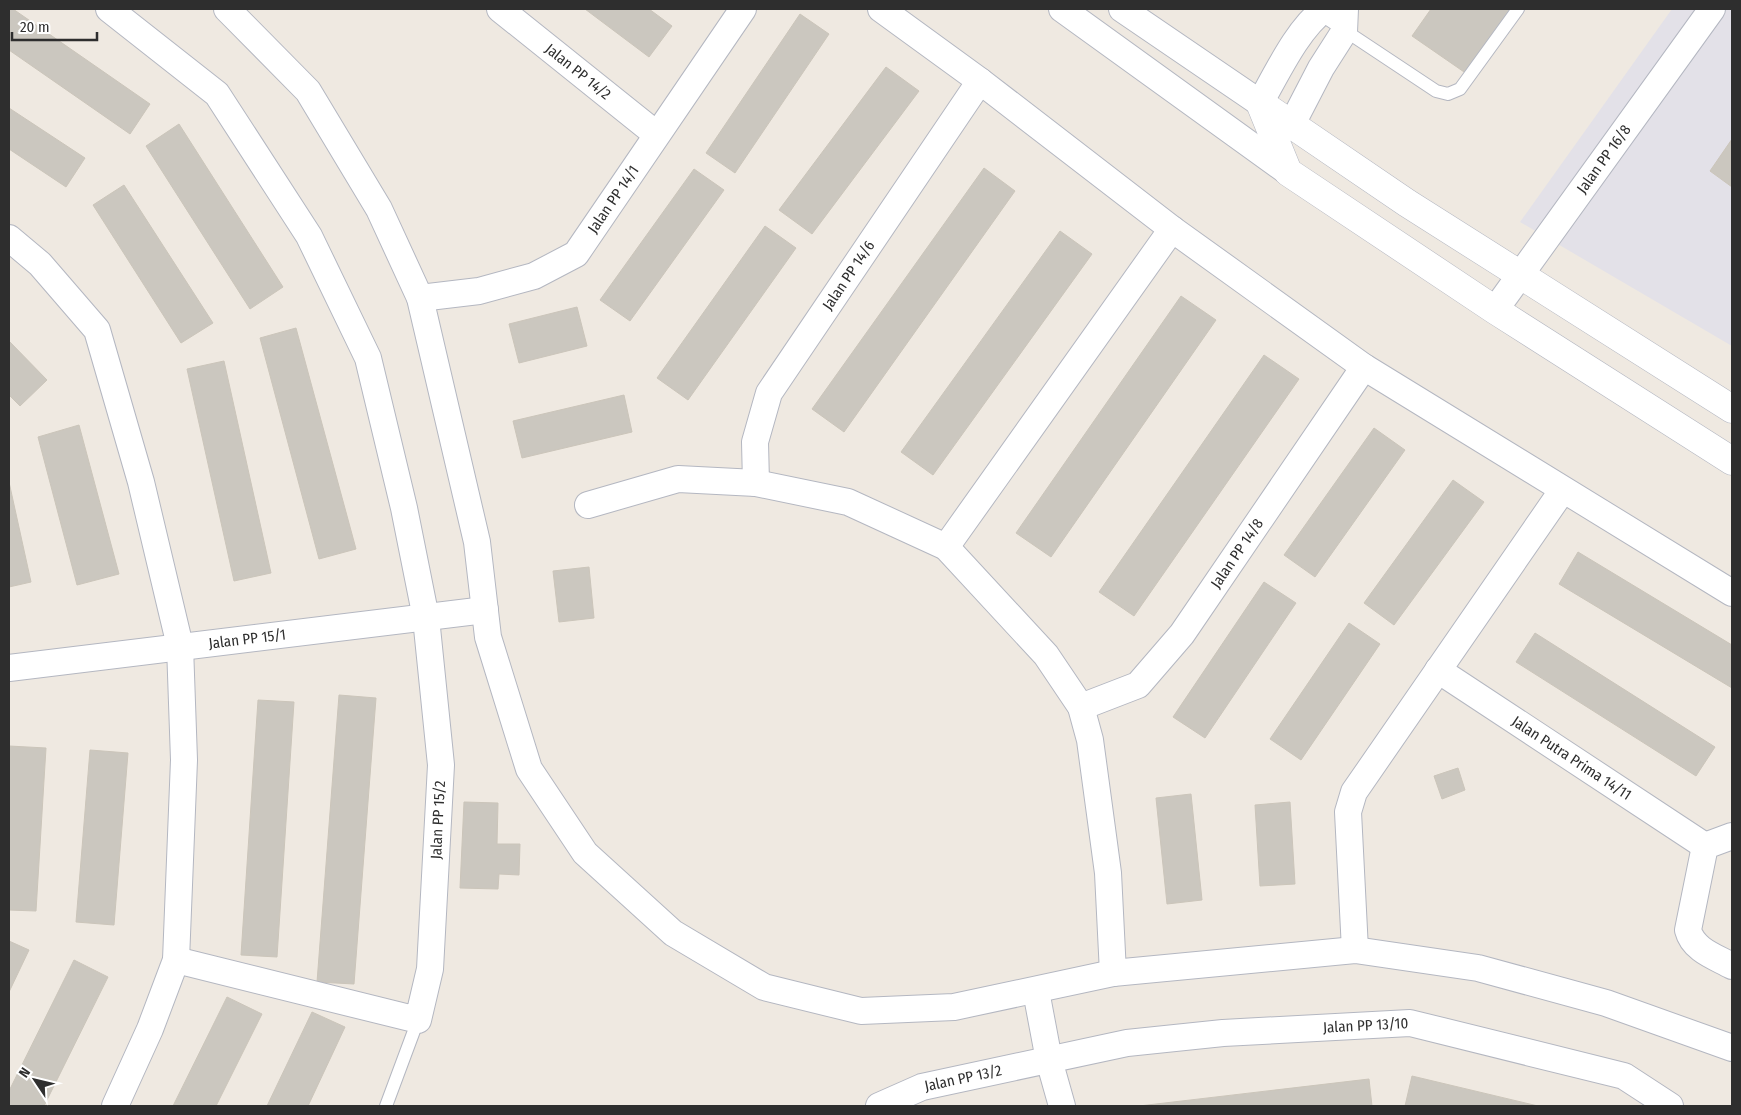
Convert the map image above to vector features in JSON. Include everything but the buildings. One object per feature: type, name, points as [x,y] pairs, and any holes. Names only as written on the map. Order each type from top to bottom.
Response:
[{"type":"street","name":"Jalan PP 15/2","points":[[109,9],[216,94],[309,236],[368,358],[404,508],[426,618],[441,765],[430,969],[418,1020]]},
{"type":"street","points":[[227,9],[308,91],[379,209],[420,298],[477,542],[488,637],[529,769],[585,853],[673,933],[764,987],[861,1011],[954,1007],[1036,991],[1113,973],[1356,950],[1478,968],[1606,1003],[1732,1048]]},
{"type":"street","name":"Jalan PP 14/2","points":[[500,9],[656,134]]},
{"type":"street","name":"Jalan PP 14/1","points":[[420,298],[479,291],[534,276],[576,254],[742,9]]},
{"type":"street","points":[[880,9],[980,81],[1172,229],[1364,367],[1732,593]]},
{"type":"street","points":[[1062,9],[1288,172],[1495,310],[1732,462]]},
{"type":"street","points":[[1122,9],[1520,275],[1732,409]]},
{"type":"street","name":"Jalan PP 16/8","points":[[1495,310],[1712,9]]},
{"type":"street","points":[[1260,103],[1291,48],[1319,10]]},
{"type":"street","points":[[1292,124],[1345,20]]},
{"type":"street","name":"Jalan PP 14/6","points":[[756,483],[755,442],[769,393],[980,81]]},
{"type":"street","points":[[1260,103],[1288,172]]},
{"type":"street","points":[[946,547],[1172,229]]},
{"type":"street","points":[[9,238],[40,264],[97,330],[141,482],[180,646],[184,760],[176,960],[150,1029],[114,1106]]},
{"type":"street","name":"Jalan PP 14/8","points":[[1081,707],[1138,684],[1182,634],[1364,367]]},
{"type":"street","points":[[588,506],[678,479],[756,483],[848,502],[946,547],[1046,655],[1081,707],[1090,740],[1108,873],[1113,973]]},
{"type":"street","points":[[1356,950],[1348,812],[1354,792],[1562,490]]},
{"type":"street","name":"Jalan PP 15/1","points":[[9,668],[485,610]]},
{"type":"street","name":"Jalan Putra Prima 14/11","points":[[1438,670],[1705,846]]},
{"type":"street","points":[[1732,836],[1705,846],[1688,930],[1691,940],[1699,948],[1732,966]]},
{"type":"street","points":[[176,960],[418,1020]]},
{"type":"street","points":[[1036,991],[1049,1060],[1062,1106]]},
{"type":"street","name":"Jalan PP 13/10","points":[[1049,1060],[1127,1043],[1185,1037],[1410,1023],[1624,1076],[1670,1106]]},
{"type":"street","name":"Jalan PP 13/2","points":[[879,1106],[922,1088],[1049,1060]]},
{"type":"lane","points":[[1319,10],[1345,20],[1436,91],[1448,94],[1460,90],[1518,9]]},
{"type":"lane","points":[[386,1106],[418,1020]]},
{"type":"shaded area","points":[[1672,9],[1732,9],[1732,346],[1520,222]]}]
